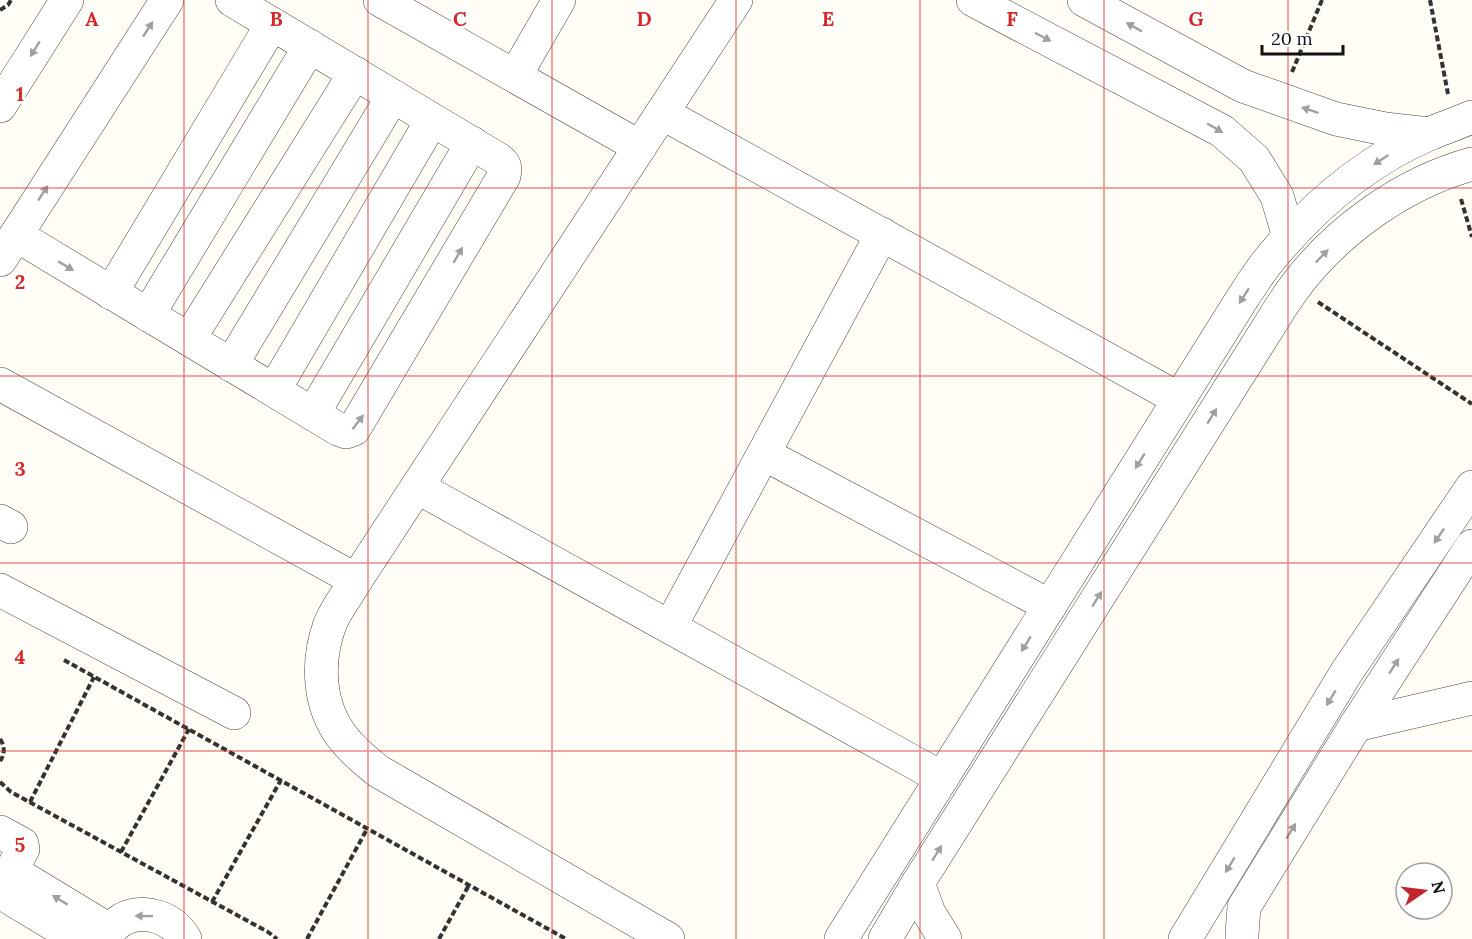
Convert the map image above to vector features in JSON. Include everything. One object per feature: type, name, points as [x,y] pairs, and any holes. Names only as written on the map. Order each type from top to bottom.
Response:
[{"type":"street","points":[[0,106],[67,0]]},
{"type":"street","points":[[167,0],[8,248],[111,293],[346,432],[354,429],[504,176],[506,169],[504,162],[232,0]]},
{"type":"street","points":[[380,0],[640,147]]},
{"type":"street","points":[[515,76],[560,0]]},
{"type":"street","points":[[668,939],[378,771],[342,738],[331,717],[323,693],[321,669],[323,645],[331,622],[356,580],[736,0]]},
{"type":"street","points":[[972,0],[1222,131],[1254,159],[1277,196],[1289,237]]},
{"type":"street","points":[[1084,0],[1243,86],[1280,100],[1336,119],[1385,129],[1451,125]]},
{"type":"street","points":[[111,293],[272,24]]},
{"type":"street","points":[[148,315],[310,46]]},
{"type":"street","points":[[189,339],[355,73]]},
{"type":"street","points":[[231,365],[393,96]]},
{"type":"street","points":[[662,112],[1179,399]]},
{"type":"street","points":[[274,390],[432,120]]},
{"type":"street","points":[[841,939],[1264,267],[1289,237],[1320,206],[1353,178],[1390,154],[1451,125]]},
{"type":"street","points":[[314,414],[472,143]]},
{"type":"street","points":[[885,939],[918,883],[1295,287],[1323,255],[1354,226],[1389,201],[1427,180],[1462,166]]},
{"type":"street","points":[[670,627],[882,234]]},
{"type":"street","points":[[0,384],[356,580]]},
{"type":"street","points":[[764,453],[1050,606]]},
{"type":"street","points":[[417,487],[942,778]]},
{"type":"street","points":[[1185,939],[1346,673],[1472,488]]},
{"type":"street","points":[[1242,939],[1244,907],[1356,725],[1472,546]]},
{"type":"street","points":[[0,590],[234,713]]},
{"type":"street","points":[[1356,725],[1472,698]]},
{"type":"street","points":[[0,832],[22,846],[22,851],[4,885]]},
{"type":"street","points":[[918,883],[929,913],[945,939]]},
{"type":"street","points":[[4,885],[106,934],[123,920],[136,915],[150,915],[175,926],[185,939]]},
{"type":"street","points":[[4,885],[78,939]]},
{"type":"path","points":[[0,10],[11,0]]},
{"type":"path","points":[[1280,100],[1322,0]]},
{"type":"path","points":[[1430,0],[1451,125]]},
{"type":"path","points":[[1462,166],[1472,237]]},
{"type":"path","points":[[1295,287],[1472,404]]},
{"type":"path","points":[[63,660],[566,939]]},
{"type":"path","points":[[30,802],[94,677]]},
{"type":"path","points":[[122,852],[189,729]]},
{"type":"path","points":[[0,739],[4,750],[0,761]]},
{"type":"path","points":[[212,902],[280,780]]},
{"type":"path","points":[[0,782],[11,792],[278,939]]},
{"type":"path","points":[[307,939],[367,829]]},
{"type":"path","points":[[439,939],[469,885]]},
{"type":"path","points":[[553,939],[556,933]]}]
